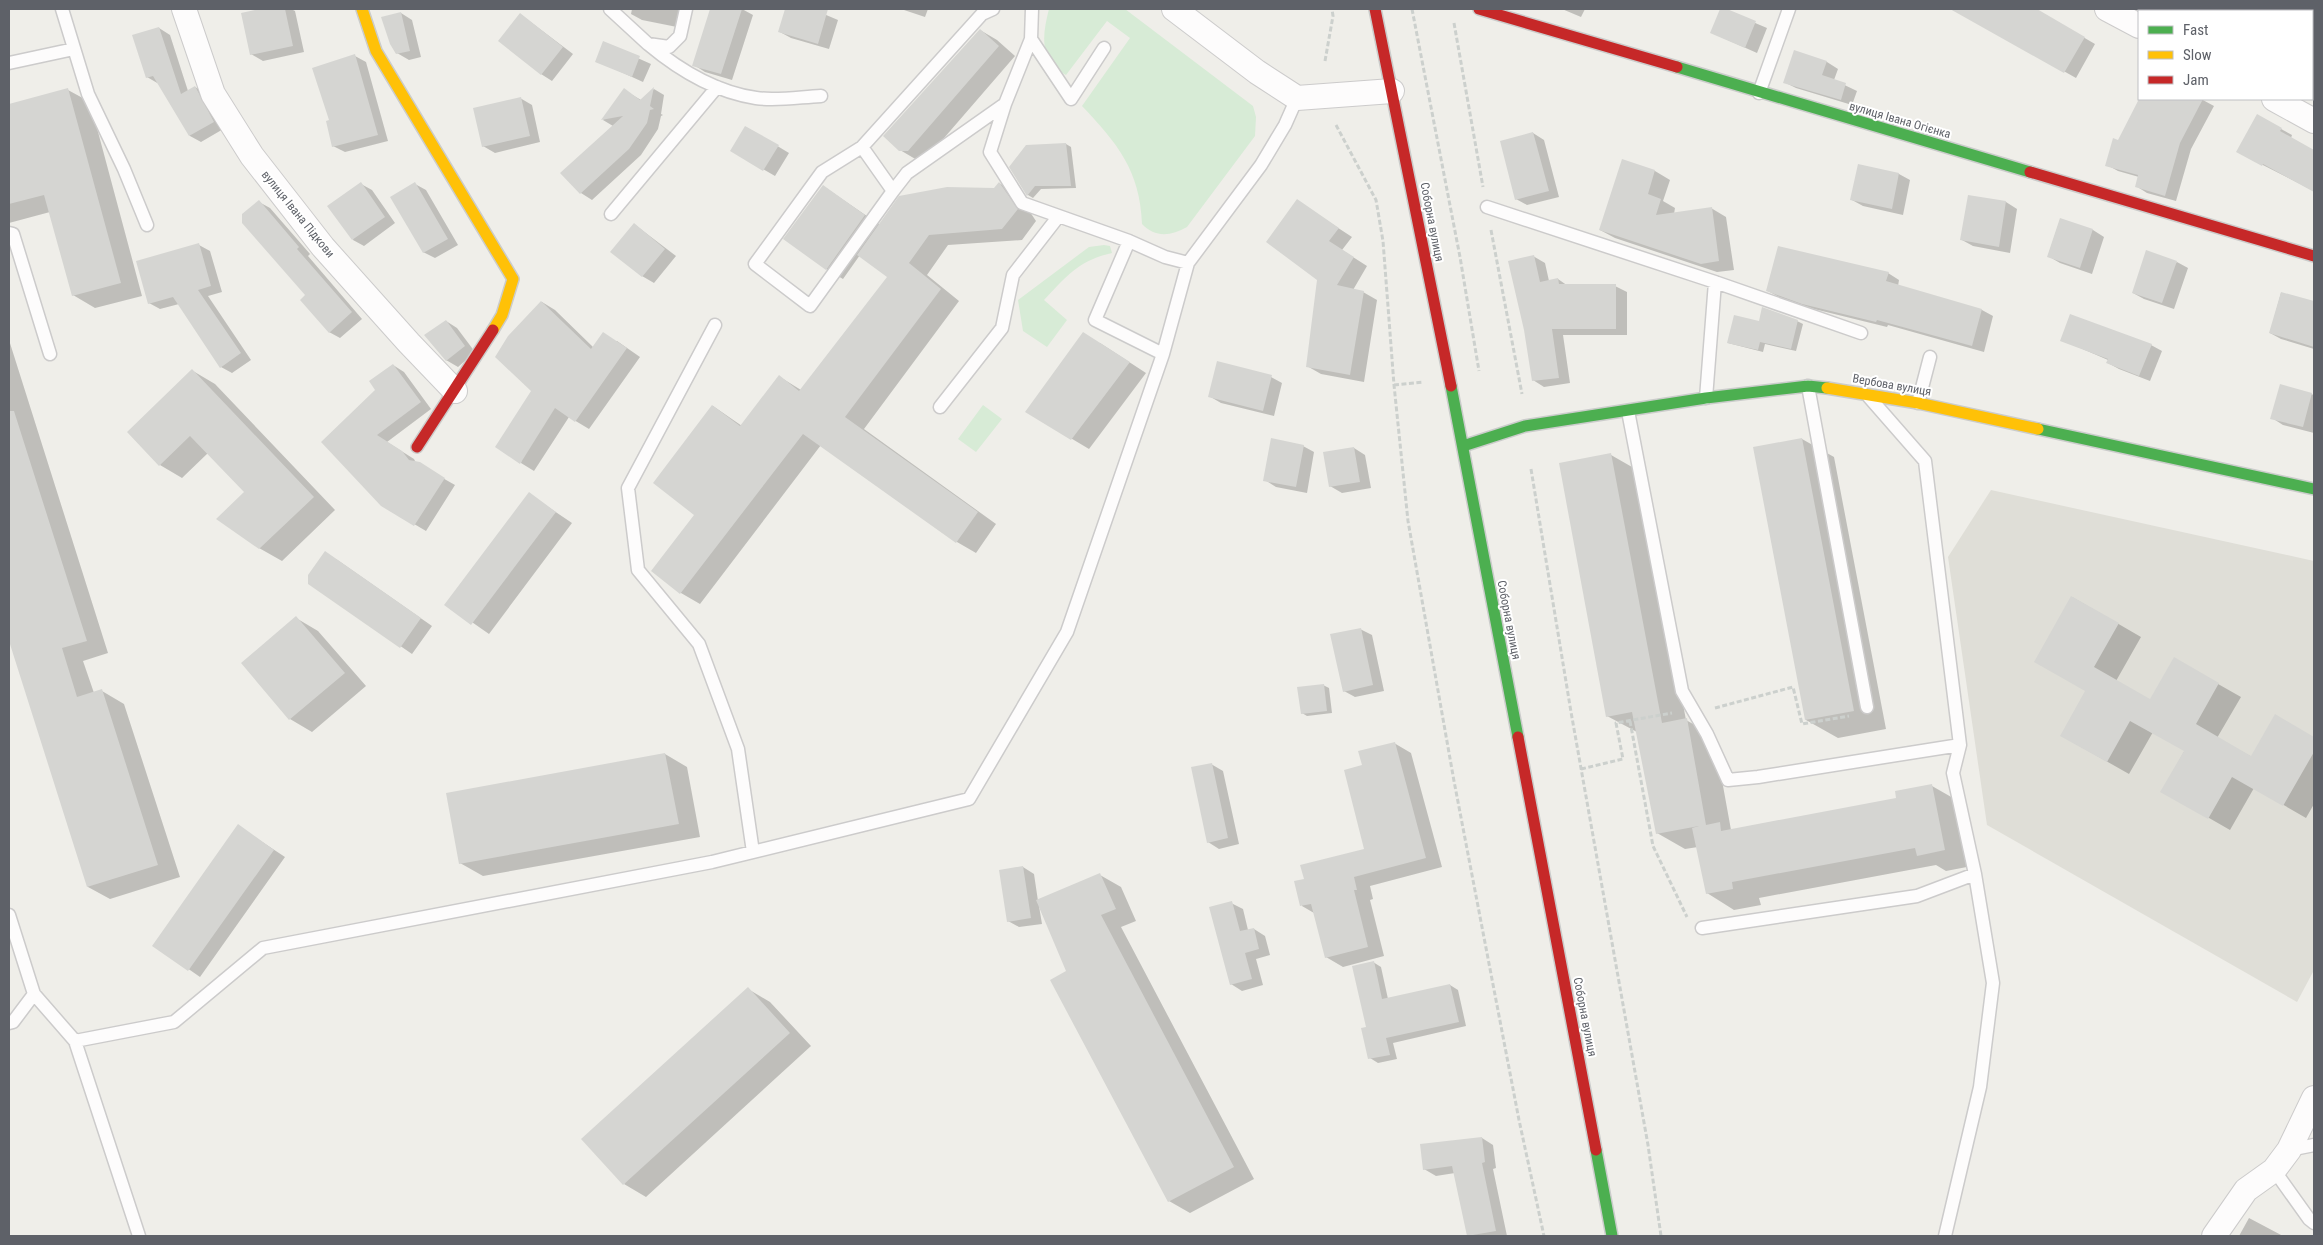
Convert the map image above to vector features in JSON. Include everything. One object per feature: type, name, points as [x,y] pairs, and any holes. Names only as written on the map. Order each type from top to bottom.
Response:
[{"type":"street","name":"вулиця Івана Підкови","points":[[184,9],[213,94],[252,156],[323,247],[455,391]]},
{"type":"street","points":[[362,9],[376,51],[513,279],[502,315],[455,391],[417,447]]},
{"type":"street","points":[[1174,9],[1258,72],[1297,98],[1392,91]]},
{"type":"street","name":"Соборна вулиця","points":[[1375,9],[1463,446],[1612,1236]]},
{"type":"street","name":"вулиця Івана Огієнка","points":[[1479,9],[2314,256]]},
{"type":"street","points":[[2107,9],[2138,25]]},
{"type":"street","points":[[2276,100],[2314,121]]},
{"type":"street","name":"Вербова вулиця","points":[[1463,446],[1525,426],[1706,398],[1808,386],[1865,393],[1918,403],[2314,489]]},
{"type":"street","points":[[2214,1236],[2246,1190],[2274,1170],[2288,1150],[2314,1098]]},
{"type":"lane","points":[[62,9],[88,94],[124,169],[146,225]]},
{"type":"lane","points":[[610,9],[675,66],[718,87],[756,98],[821,96]]},
{"type":"lane","points":[[648,44],[669,47],[680,36],[686,9]]},
{"type":"lane","points":[[993,9],[982,14],[862,147],[822,172],[755,264],[810,306],[907,174],[1005,104]]},
{"type":"lane","points":[[1032,9],[1031,39],[1005,104],[990,152],[1022,203],[1129,241],[1166,257],[1188,263]]},
{"type":"lane","points":[[1759,93],[1789,9]]},
{"type":"lane","points":[[1031,39],[1071,99],[1104,48]]},
{"type":"lane","points":[[9,63],[74,49]]},
{"type":"lane","points":[[611,214],[718,87]]},
{"type":"lane","points":[[75,1041],[174,1022],[263,948],[703,864],[969,799],[1067,632],[1164,354],[1188,263],[1261,165],[1285,125],[1297,98]]},
{"type":"lane","points":[[862,147],[894,191]]},
{"type":"lane","points":[[1487,207],[1715,282],[1861,334]]},
{"type":"lane","points":[[940,407],[1002,328],[1013,275],[1058,217]]},
{"type":"lane","points":[[9,233],[13,234],[50,354]]},
{"type":"lane","points":[[1129,241],[1095,320],[1164,354]]},
{"type":"lane","points":[[1706,398],[1715,282]]},
{"type":"lane","points":[[715,324],[628,488],[638,570],[699,644],[738,749],[753,852]]},
{"type":"lane","points":[[1918,403],[1930,357]]},
{"type":"lane","points":[[1808,386],[1867,707]]},
{"type":"lane","points":[[1865,393],[1925,461],[1960,745],[1952,773],[1975,874],[1993,983],[1980,1087],[1945,1236]]},
{"type":"lane","points":[[1628,411],[1682,692],[1707,734],[1728,780],[1758,777],[1960,745]]},
{"type":"lane","points":[[1702,928],[1917,896],[1975,874]]},
{"type":"lane","points":[[9,915],[34,994],[75,1041],[139,1236]]},
{"type":"lane","points":[[9,1023],[13,1022],[34,994]]},
{"type":"lane","points":[[2288,1150],[2314,1145]]},
{"type":"lane","points":[[2274,1170],[2309,1220],[2314,1223]]},
{"type":"path","points":[[1325,61],[1333,16],[1332,9]]},
{"type":"path","points":[[1412,9],[1460,257],[1479,371]]},
{"type":"path","points":[[1336,125],[1376,200],[1383,241],[1394,385],[1411,540],[1459,810],[1519,1120],[1544,1236]]},
{"type":"path","points":[[1394,385],[1424,382]]},
{"type":"path","points":[[1531,469],[1581,769],[1648,1145],[1661,1236]]},
{"type":"path","points":[[1692,709],[1710,709],[1793,687],[1802,724],[1856,715],[1867,707]]},
{"type":"path","points":[[1581,769],[1622,759],[1616,723],[1661,715]]},
{"type":"path","points":[[1630,722],[1653,846],[1692,929],[1702,928]]},
{"type":"shaded area","points":[[1991,490],[2314,561],[2314,970],[2297,1002],[1987,825],[1948,557]]},
{"type":"green space","points":[[1049,9],[1125,9],[1253,106],[1256,117],[1255,136],[1187,227],[1169,234],[1163,234],[1152,232],[1142,224],[1137,188],[1124,159],[1106,132],[1082,106],[1130,38],[1107,21],[1066,75],[1057,69],[1047,54],[1044,38]]},
{"type":"green space","points":[[1110,246],[1112,253],[1091,260],[1074,270],[1044,300],[1067,320],[1047,347],[1023,331],[1018,300],[1089,247]]},
{"type":"green space","points":[[983,405],[1002,419],[976,452],[958,439]]},
{"type":"building","points":[[260,9],[285,9],[293,46],[250,55],[241,13]]},
{"type":"building","points":[[710,9],[742,9],[721,74],[692,66]]},
{"type":"building","points":[[785,9],[828,9],[818,44],[778,32]]},
{"type":"building","points":[[1720,9],[1727,9],[1756,21],[1745,48],[1710,33]]},
{"type":"building","points":[[1950,9],[2037,9],[2085,37],[2064,73]]},
{"type":"building","points":[[401,12],[410,51],[396,54],[390,44],[381,17]]},
{"type":"building","points":[[520,13],[563,47],[541,75],[498,41]]},
{"type":"building","points":[[159,27],[181,94],[195,86],[214,122],[189,136],[153,76],[146,78],[132,35]]},
{"type":"building","points":[[980,29],[999,46],[908,151],[899,151],[883,136]]},
{"type":"building","points":[[603,41],[640,56],[632,77],[595,62]]},
{"type":"building","points":[[1794,50],[1827,61],[1822,75],[1846,83],[1841,100],[1783,83]]},
{"type":"building","points":[[355,54],[378,135],[332,147],[326,121],[329,120],[312,68]]},
{"type":"building","points":[[654,87],[650,106],[654,109],[650,110],[647,123],[629,149],[580,194],[560,173],[623,116],[601,120],[624,88],[640,100]]},
{"type":"building","points":[[68,88],[121,283],[72,296],[44,195],[9,204],[9,104]]},
{"type":"building","points":[[521,97],[530,136],[482,147],[473,108]]},
{"type":"building","points":[[2138,100],[2202,100],[2180,143],[2165,196],[2135,187],[2138,175],[2105,166],[2113,138],[2118,140]]},
{"type":"building","points":[[2257,114],[2282,128],[2280,131],[2314,150],[2314,192],[2263,164],[2262,166],[2236,152]]},
{"type":"building","points":[[745,126],[779,145],[763,171],[730,151]]},
{"type":"building","points":[[1533,132],[1549,191],[1515,200],[1500,141]]},
{"type":"building","points":[[1066,143],[1071,186],[1035,186],[1027,196],[1009,167],[1026,145]]},
{"type":"building","points":[[1622,159],[1655,170],[1648,194],[1661,199],[1656,215],[1712,207],[1719,261],[1701,264],[1599,230]]},
{"type":"building","points":[[1858,164],[1899,173],[1892,209],[1850,200]]},
{"type":"building","points":[[361,182],[385,217],[352,240],[327,206]]},
{"type":"building","points":[[415,182],[448,239],[423,253],[390,197]]},
{"type":"building","points":[[999,182],[1018,209],[1002,229],[929,235],[909,263],[941,289],[845,417],[978,512],[956,543],[803,434],[680,594],[651,571],[694,515],[653,483],[712,405],[740,426],[779,375],[799,391],[887,277],[857,255],[899,196],[947,187],[994,188]]},
{"type":"building","points":[[823,185],[865,215],[826,270],[783,239]]},
{"type":"building","points":[[1968,195],[2006,201],[1999,247],[1960,240]]},
{"type":"building","points":[[1297,199],[1339,228],[1329,241],[1354,257],[1337,285],[1364,291],[1350,375],[1306,367],[1317,280],[1266,242]]},
{"type":"building","points":[[259,200],[299,247],[297,249],[352,312],[329,333],[300,300],[305,295],[242,223],[242,214]]},
{"type":"building","points":[[2060,218],[2093,229],[2080,268],[2047,257]]},
{"type":"building","points":[[634,223],[665,249],[642,277],[610,252]]},
{"type":"building","points":[[199,243],[211,286],[198,290],[241,353],[220,368],[173,297],[148,304],[136,261]]},
{"type":"building","points":[[1778,246],[1889,272],[1886,281],[1982,309],[1972,346],[1877,320],[1876,322],[1802,304],[1766,291]]},
{"type":"building","points":[[2146,250],[2177,261],[2162,303],[2132,293]]},
{"type":"building","points":[[1534,255],[1540,282],[1558,278],[1559,284],[1616,284],[1616,329],[1552,329],[1559,378],[1532,381],[1524,330],[1508,261]]},
{"type":"building","points":[[2281,292],[2314,301],[2314,347],[2269,333]]},
{"type":"building","points":[[541,301],[591,349],[603,332],[627,348],[575,422],[555,408],[520,464],[495,447],[531,391],[495,357],[508,336]]},
{"type":"building","points":[[1762,307],[1798,320],[1791,349],[1760,342],[1758,350],[1727,343],[1734,315],[1759,321]]},
{"type":"building","points":[[2070,314],[2152,344],[2139,376],[2106,363],[2108,359],[2060,341]]},
{"type":"building","points":[[446,320],[465,346],[446,361],[424,335]]},
{"type":"building","points":[[1083,332],[1130,362],[1071,440],[1025,412]]},
{"type":"building","points":[[1217,361],[1272,375],[1263,411],[1208,397]]},
{"type":"building","points":[[393,364],[421,402],[377,435],[402,451],[409,460],[420,462],[445,478],[414,526],[381,506],[321,442],[375,390],[369,381]]},
{"type":"building","points":[[192,369],[314,497],[259,549],[216,519],[244,492],[190,436],[159,466],[127,432]]},
{"type":"building","points":[[2280,384],[2312,393],[2303,427],[2270,419]]},
{"type":"building","points":[[9,411],[14,411],[87,641],[62,648],[77,697],[102,689],[158,865],[87,887],[9,641]]},
{"type":"building","points":[[1271,438],[1304,445],[1296,487],[1263,481]]},
{"type":"building","points":[[1802,438],[1854,711],[1805,720],[1753,447]]},
{"type":"building","points":[[1354,447],[1360,482],[1329,487],[1323,452]]},
{"type":"building","points":[[1611,453],[1662,723],[1687,718],[1706,825],[1720,822],[1721,831],[1896,798],[1895,791],[1932,784],[1945,850],[1917,856],[1915,848],[1732,882],[1733,889],[1706,894],[1692,828],[1699,826],[1656,834],[1632,712],[1606,717],[1559,463]]},
{"type":"building","points":[[529,492],[556,512],[471,625],[444,605]]},
{"type":"building","points":[[325,551],[421,618],[400,648],[308,584],[308,575]]},
{"type":"building","points":[[2071,596],[2119,623],[2094,667],[2150,699],[2174,657],[2219,683],[2196,724],[2251,756],[2275,714],[2314,737],[2314,752],[2283,806],[2232,777],[2208,819],[2160,792],[2184,751],[2130,721],[2107,762],[2060,736],[2085,691],[2034,662]]},
{"type":"building","points":[[296,616],[345,673],[289,720],[241,663]]},
{"type":"building","points":[[1361,628],[1373,685],[1343,692],[1330,634]]},
{"type":"building","points":[[1324,684],[1327,711],[1301,714],[1297,687]]},
{"type":"building","points":[[1395,742],[1426,858],[1354,877],[1357,890],[1354,890],[1368,947],[1325,958],[1311,904],[1300,906],[1294,881],[1304,879],[1300,865],[1364,849],[1344,770],[1362,765],[1358,751]]},
{"type":"building","points":[[665,753],[679,824],[459,864],[446,793]]},
{"type":"building","points":[[1212,763],[1228,838],[1207,843],[1191,767]]},
{"type":"building","points":[[238,824],[274,850],[188,971],[152,946]]},
{"type":"building","points":[[1023,866],[1031,918],[1007,922],[999,870]]},
{"type":"building","points":[[1100,873],[1116,909],[1101,915],[1234,1167],[1168,1202],[1050,980],[1066,971],[1036,900]]},
{"type":"building","points":[[1232,901],[1240,931],[1254,928],[1259,949],[1245,953],[1252,979],[1230,985],[1209,907]]},
{"type":"building","points":[[1374,961],[1382,999],[1450,984],[1459,1022],[1386,1038],[1390,1055],[1368,1059],[1361,1028],[1366,1027],[1352,966]]},
{"type":"building","points":[[748,987],[790,1033],[623,1185],[581,1139]]},
{"type":"building","points":[[1482,1137],[1485,1162],[1482,1163],[1496,1231],[1467,1236],[1452,1166],[1423,1170],[1420,1144]]},
{"type":"traffic: fast","points":[[1677,67],[2030,172]]},
{"type":"traffic: fast","points":[[1451,386],[1518,737]]},
{"type":"traffic: fast","points":[[1463,446],[1525,426],[1706,398],[1808,386],[1827,388]]},
{"type":"traffic: fast","points":[[2038,429],[2314,489]]},
{"type":"traffic: fast","points":[[1596,1150],[1612,1236]]},
{"type":"traffic: slow","points":[[362,9],[376,51],[513,279],[502,315],[493,330]]},
{"type":"traffic: slow","points":[[1827,388],[1918,403],[2038,429]]},
{"type":"traffic: jam","points":[[1375,9],[1451,386]]},
{"type":"traffic: jam","points":[[1479,9],[1677,67]]},
{"type":"traffic: jam","points":[[2030,172],[2314,256]]},
{"type":"traffic: jam","points":[[417,447],[493,330]]},
{"type":"traffic: jam","points":[[1518,737],[1596,1150]]}]
